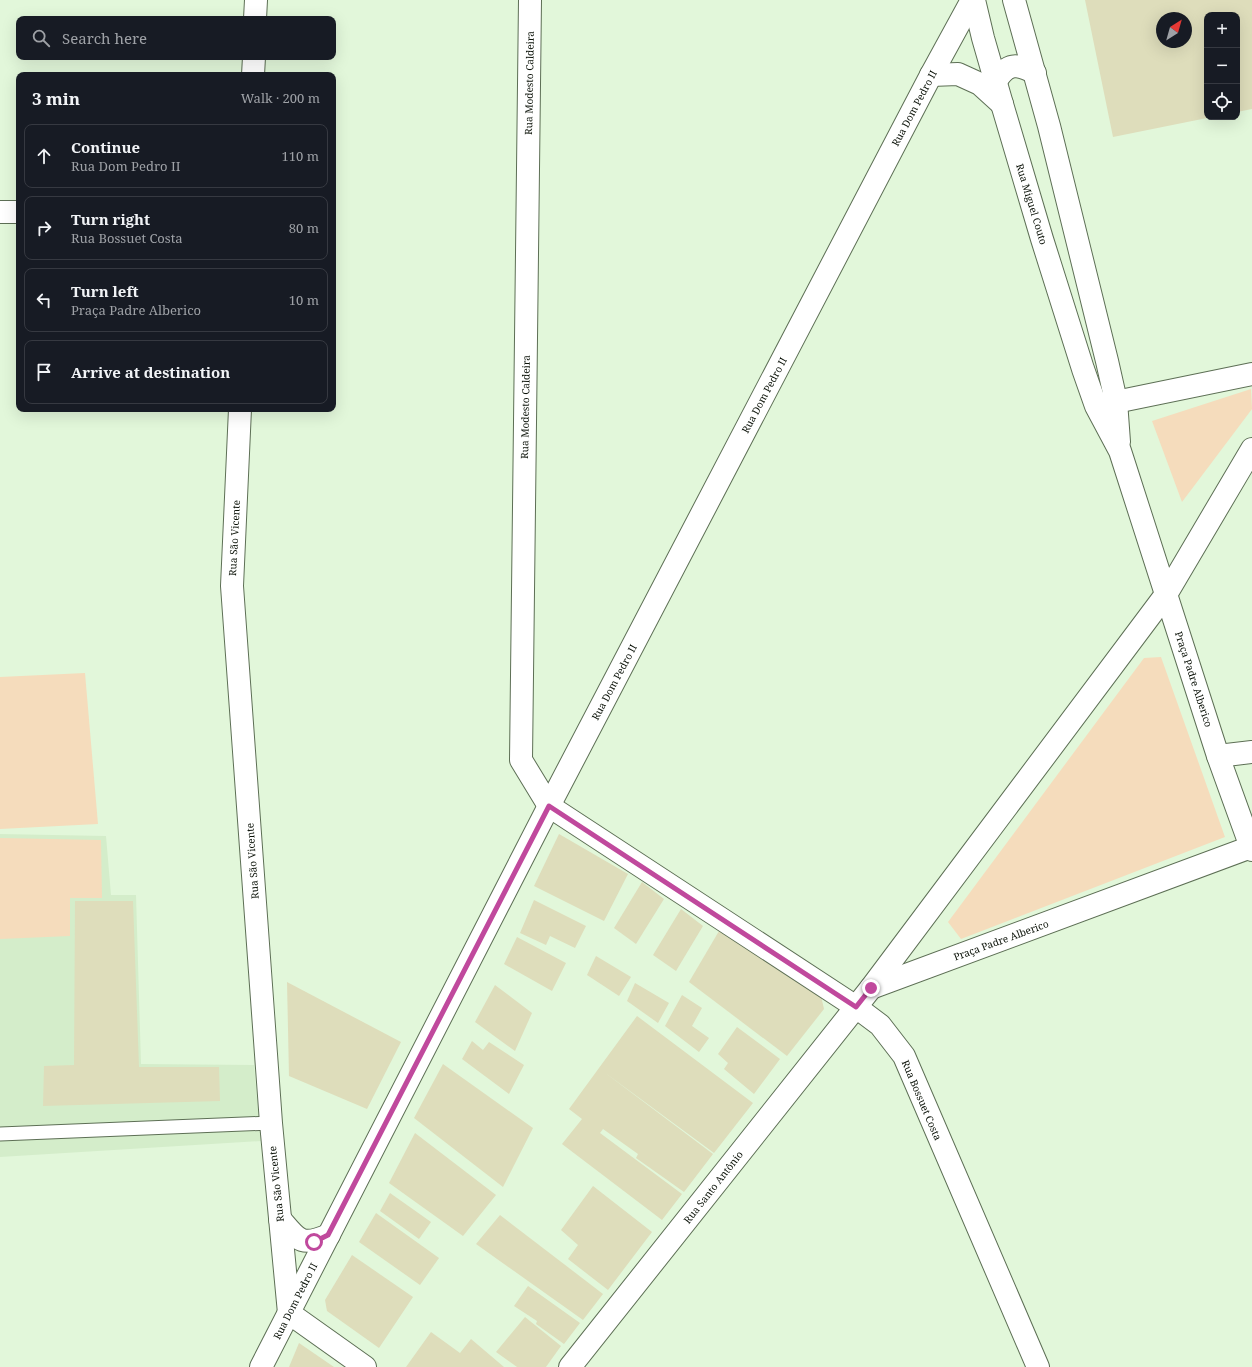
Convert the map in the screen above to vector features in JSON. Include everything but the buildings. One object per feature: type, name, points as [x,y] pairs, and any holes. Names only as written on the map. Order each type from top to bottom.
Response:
[{"type":"street","points":[[255,16],[256,0]]},
{"type":"street","name":"Rua Modesto Caldeira","points":[[530,0],[521,760],[549,806]]},
{"type":"street","name":"Rua Dom Pedro II","points":[[261,1367],[549,806],[931,75],[973,0]]},
{"type":"street","name":"Rua Miguel Couto","points":[[973,0],[1044,246],[1083,369],[1106,403]]},
{"type":"street","points":[[1014,0],[1035,73],[1107,361],[1106,403],[1252,374]]},
{"type":"street","points":[[253,72],[254,60]]},
{"type":"street","points":[[996,81],[1007,68],[1014,66],[1028,69],[1035,73]]},
{"type":"street","points":[[931,75],[958,74],[980,84],[1002,104]]},
{"type":"street","points":[[0,212],[16,212]]},
{"type":"street","name":"Praça Padre Alberico","points":[[871,988],[1252,849],[1218,756],[1106,403]]},
{"type":"street","name":"Rua São Vicente","points":[[240,412],[232,586],[271,1124],[289,1313]]},
{"type":"street","points":[[856,1007],[1167,593],[1252,449]]},
{"type":"street","points":[[1218,756],[1252,752]]},
{"type":"street","name":"Rua Bossuet Costa","points":[[549,806],[856,1007],[880,1025],[904,1056],[1038,1367]]},
{"type":"street","name":"Rua Santo Antônio","points":[[572,1366],[856,1007]]},
{"type":"street","points":[[280,1219],[293,1234],[303,1241],[314,1242],[328,1235]]},
{"type":"street","points":[[289,1313],[365,1367]]},
{"type":"lane","points":[[0,1134],[271,1124]]},
{"type":"shaded area","points":[[1251,389],[1252,409],[1182,502],[1152,421]]},
{"type":"shaded area","points":[[1161,657],[1225,837],[961,939],[948,922],[1144,658]]},
{"type":"shaded area","points":[[85,673],[98,824],[0,829],[0,677]]},
{"type":"shaded area","points":[[0,834],[106,836],[111,895],[136,895],[141,1064],[254,1065],[261,1141],[0,1157]]},
{"type":"shaded area","points":[[0,838],[101,840],[102,898],[70,898],[70,936],[0,939]]},
{"type":"route","points":[[314,1242],[328,1235],[549,806],[856,1007],[871,988]]}]
